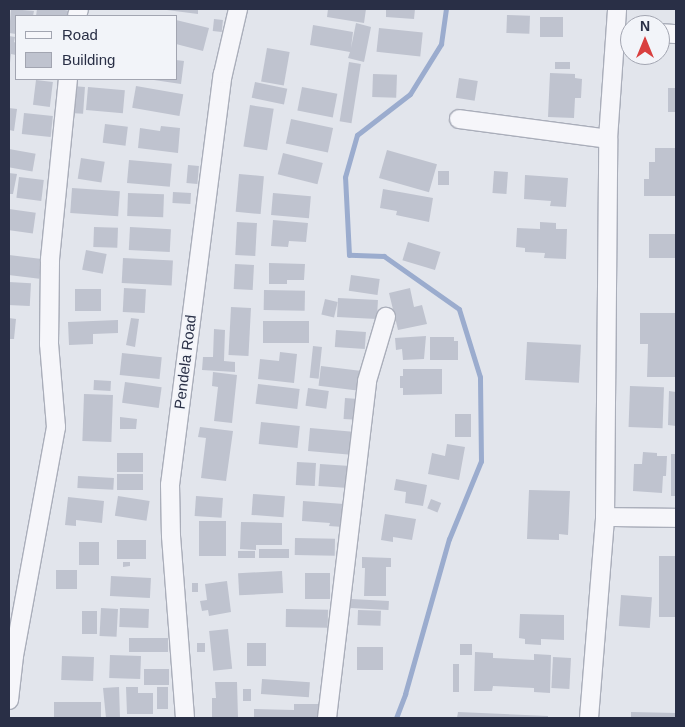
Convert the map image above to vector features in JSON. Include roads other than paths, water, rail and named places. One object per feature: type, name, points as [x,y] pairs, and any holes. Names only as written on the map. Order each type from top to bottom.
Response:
[{"type":"street","name":"Pendela Road","points":[[184,718],[170,536],[170,486],[223,74],[238,9]]},
{"type":"street","points":[[590,718],[605,517],[608,139],[620,52]]},
{"type":"street","points":[[9,700],[14,656],[56,427],[49,344],[50,259],[68,80]]},
{"type":"street","points":[[459,120],[608,139]]},
{"type":"street","points":[[327,718],[368,381],[386,318]]},
{"type":"street","points":[[605,517],[676,518]]},
{"type":"waterway","points":[[396,718],[405,694],[449,539],[481,461],[480,377],[459,309],[384,256],[349,255],[345,177],[357,135],[410,94],[441,44],[446,9]]}]
